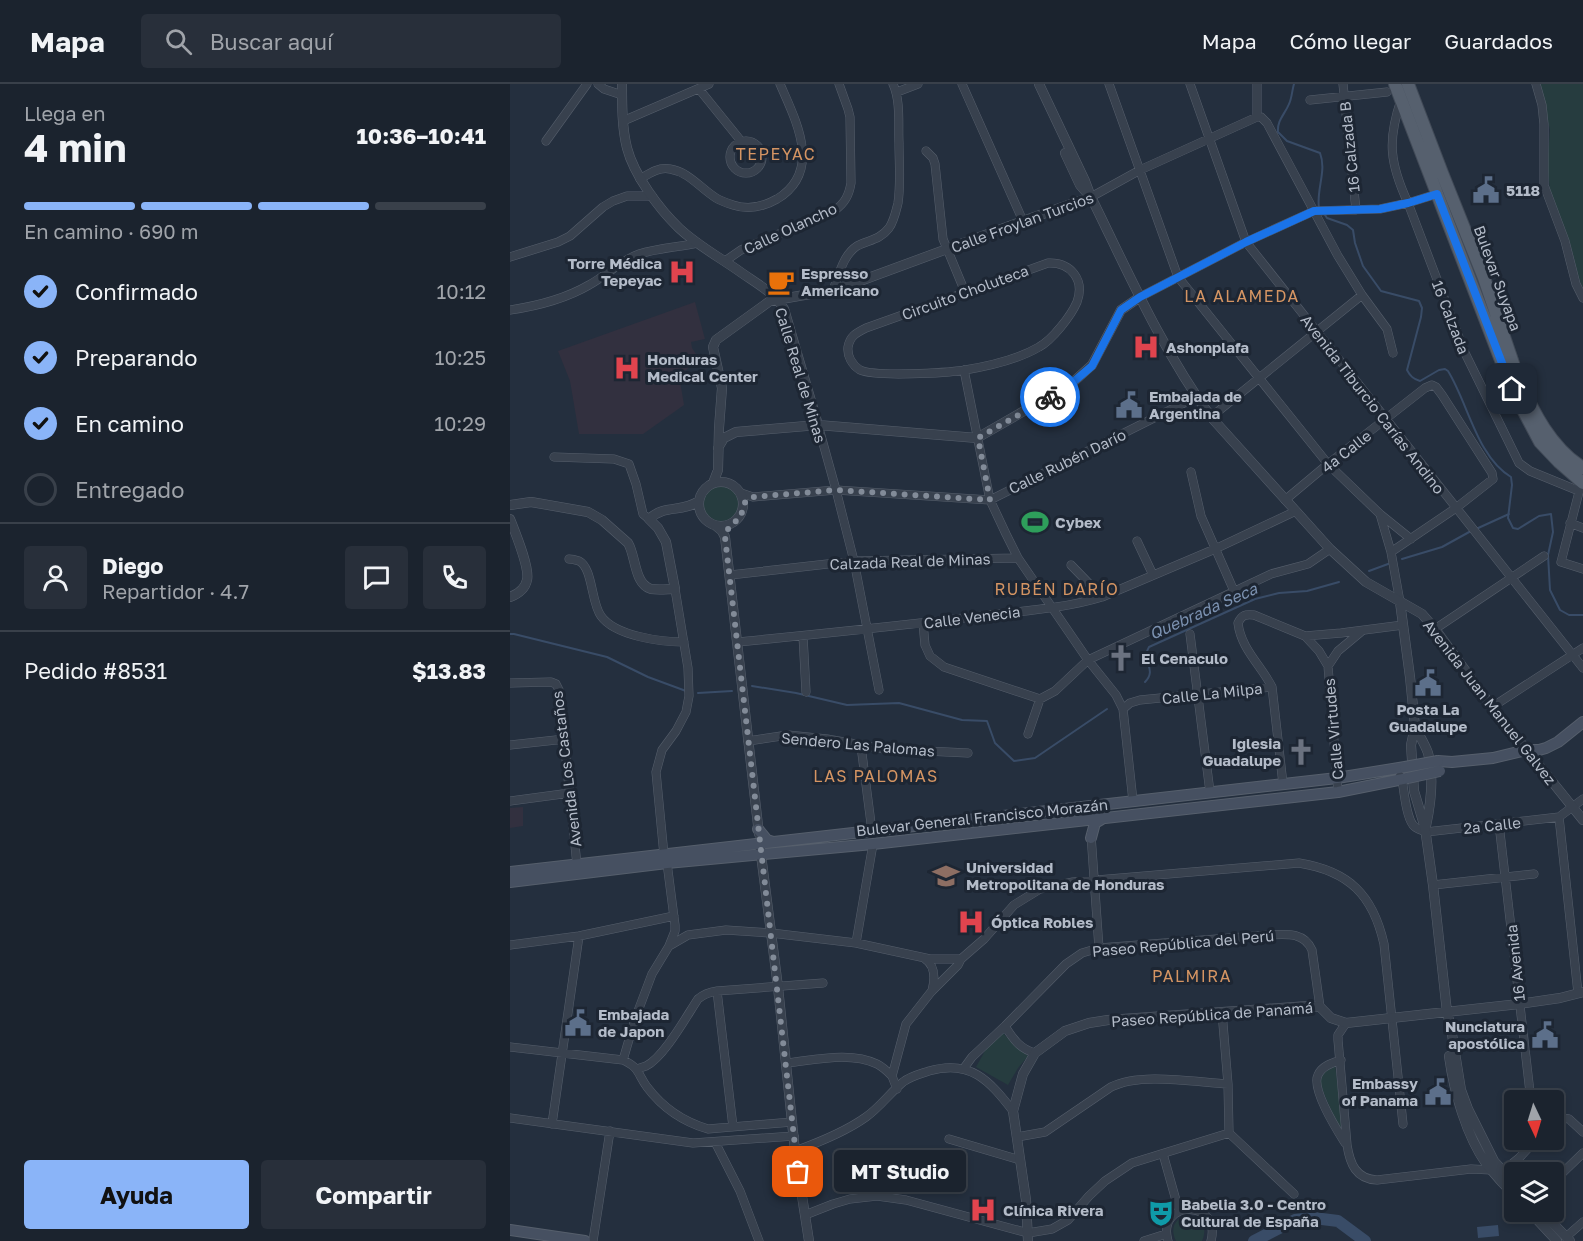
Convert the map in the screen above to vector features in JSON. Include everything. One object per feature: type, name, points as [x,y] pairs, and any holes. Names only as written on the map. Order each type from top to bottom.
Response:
[{"type":"main road","name":"Bulevar Suyapa","points":[[1408,84],[1484,278],[1525,394],[1550,439],[1583,468]]},
{"type":"main road","name":"Bulevar Suyapa","points":[[1391,88],[1401,100],[1512,389],[1540,442],[1581,486]]},
{"type":"main road","name":"Bulevar General Francisco Morazán","points":[[510,872],[578,864],[748,851],[761,855],[1338,792],[1405,779],[1452,762],[1500,757],[1526,750],[1546,748],[1558,742],[1583,722]]},
{"type":"main road","name":"Bulevar General Francisco Morazán","points":[[761,855],[774,842],[1337,778],[1405,767],[1439,766]]},
{"type":"main road","points":[[1091,838],[1095,823],[1104,818]]},
{"type":"main road","points":[[758,829],[767,840],[774,842]]},
{"type":"main road","points":[[748,851],[757,836],[758,829]]},
{"type":"main road","name":"Bulevar General Francisco Morazán","points":[[510,882],[666,859]]},
{"type":"main road","points":[[510,1230],[585,1241]]},
{"type":"street","points":[[546,141],[587,84]]},
{"type":"street","points":[[598,84],[604,89],[622,95]]},
{"type":"street","name":"Calle Real de Minas","points":[[622,84],[627,149],[640,179],[652,196],[679,228],[777,299],[784,309],[854,561],[879,690]]},
{"type":"street","points":[[623,120],[709,84]]},
{"type":"street","points":[[640,179],[654,171],[671,169],[681,172],[716,198],[744,207],[763,205],[781,196],[798,176],[803,152],[797,123],[780,84]]},
{"type":"street","name":"Calle Olancho","points":[[725,261],[752,245],[835,210],[846,199],[851,183],[850,117],[838,84]]},
{"type":"street","points":[[833,290],[849,254],[857,246],[878,238],[888,230],[893,222],[899,188],[895,88],[918,84]]},
{"type":"street","points":[[962,84],[1023,220]]},
{"type":"street","name":"Avenida Juan Manuel Galvez","points":[[1032,84],[1080,186],[1091,197]]},
{"type":"street","name":"Avenida Juan Manuel Galvez","points":[[1039,84],[1140,297],[1175,362],[1210,417],[1330,549],[1366,582],[1422,614],[1492,707],[1583,820]]},
{"type":"street","points":[[1109,84],[1178,278],[1328,464],[1380,514],[1411,539]]},
{"type":"street","name":"Avenida Tiburcio Carías Andino","points":[[1190,84],[1246,242],[1583,668]]},
{"type":"street","points":[[1257,84],[1257,117],[1261,117],[1267,123],[1319,211],[1338,256],[1362,295],[1388,329],[1393,353]]},
{"type":"street","name":"16 Calzada B","points":[[1343,84],[1356,210]]},
{"type":"street","points":[[1536,84],[1545,124],[1544,185],[1564,241],[1576,284],[1583,298]]},
{"type":"street","points":[[1310,100],[1344,97],[1391,88]]},
{"type":"street","points":[[699,89],[741,141]]},
{"type":"street","name":"16 Calzada","points":[[1401,100],[1393,129],[1392,146],[1398,180],[1465,353],[1518,463],[1530,471],[1581,486]]},
{"type":"street","name":"Calle Froylan Turcios","points":[[719,419],[722,388],[713,348],[714,342],[767,302],[833,290],[852,284],[1091,197],[1140,170],[1257,117]]},
{"type":"street","points":[[741,141],[753,142],[761,150],[760,166],[751,172],[741,173],[730,161],[730,150],[741,141]]},
{"type":"street","points":[[926,151],[935,164],[943,239],[965,292]]},
{"type":"street","points":[[1437,194],[1442,189],[1444,179]]},
{"type":"street","points":[[719,419],[725,431],[736,432],[818,425],[978,438],[1071,384],[1092,366],[1121,310],[1140,297],[1246,242],[1319,211],[1380,209],[1443,193],[1448,195],[1453,202]]},
{"type":"street","points":[[510,257],[570,237],[603,207],[613,201],[627,196],[652,196]]},
{"type":"street","points":[[510,310],[546,303],[577,291],[639,254],[698,243]]},
{"type":"street","name":"Circuito Choluteca","points":[[1048,263],[1056,263],[1071,269],[1079,291],[1074,309],[1053,336],[1041,347],[1023,355],[964,370],[909,374],[862,371],[854,366],[849,358],[849,343],[855,333],[965,292],[1048,263]]},
{"type":"street","points":[[755,283],[762,298],[759,307]]},
{"type":"street","points":[[1210,417],[1362,295]]},
{"type":"street","points":[[964,370],[990,500],[1018,558],[1088,660],[1116,695],[1122,709],[1133,801]]},
{"type":"street","name":"4a Calle","points":[[1285,500],[1425,388],[1432,385],[1436,387],[1492,473],[1493,479],[1456,508]]},
{"type":"street","name":"Calle Rubén Darío","points":[[741,493],[753,497],[836,490],[990,500],[1196,397]]},
{"type":"street","points":[[713,483],[718,470],[719,419]]},
{"type":"street","points":[[718,448],[724,438],[736,432]]},
{"type":"street","points":[[555,457],[614,459],[629,464],[643,514],[658,528],[666,542],[688,677],[686,712],[662,750],[656,772],[675,931],[652,974],[622,1060]]},
{"type":"street","points":[[718,470],[725,482]]},
{"type":"street","points":[[1191,471],[1201,516],[1234,591]]},
{"type":"street","points":[[701,514],[699,501],[703,490],[713,483],[725,482],[734,486],[741,493],[744,504]]},
{"type":"street","points":[[1581,486],[1561,562],[1583,570]]},
{"type":"street","points":[[725,537],[731,524],[741,516],[744,504],[753,497]]},
{"type":"street","points":[[687,508],[699,501]]},
{"type":"street","points":[[510,505],[531,502],[596,515],[628,543],[643,584],[652,589],[675,589]]},
{"type":"street","points":[[650,519],[656,513],[687,508],[701,514],[708,522],[722,531],[725,537],[795,1151],[809,1241]]},
{"type":"street","points":[[1391,552],[1456,508]]},
{"type":"street","name":"Calle Venecia","points":[[738,642],[923,623],[1089,601],[1215,549],[1296,512]]},
{"type":"street","points":[[1380,514],[1391,552],[1400,602],[1415,727],[1411,745],[1414,791],[1426,830],[1447,1011],[1461,1090],[1481,1137],[1494,1161],[1503,1171],[1527,1150]]},
{"type":"street","points":[[510,519],[519,542],[527,574],[524,586],[510,597]]},
{"type":"street","points":[[1570,523],[1583,528]]},
{"type":"street","points":[[716,526],[731,524]]},
{"type":"street","points":[[1137,542],[1153,575]]},
{"type":"street","points":[[1028,735],[1040,699],[1055,691],[1088,660],[1271,573],[1308,564],[1330,549]]},
{"type":"street","points":[[1435,629],[1544,556]]},
{"type":"street","name":"Calzada Real de Minas","points":[[730,575],[854,561],[1018,558]]},
{"type":"street","points":[[569,559],[578,561],[586,569],[596,608],[610,626],[623,632],[664,641],[684,642]]},
{"type":"street","points":[[1071,565],[1102,597]]},
{"type":"street","name":"Calle La Milpa","points":[[1122,709],[1140,700],[1272,687],[1242,641],[1238,623],[1245,614],[1254,615],[1305,636],[1403,625]]},
{"type":"street","points":[[923,623],[925,645],[930,656],[944,667],[1040,699]]},
{"type":"street","name":"Calle Virtudes","points":[[1328,666],[1338,651],[1363,630]]},
{"type":"street","points":[[1190,634],[1210,792]]},
{"type":"street","points":[[803,636],[806,692]]},
{"type":"street","name":"Calle Virtudes","points":[[1305,636],[1319,651],[1328,666],[1338,792]]},
{"type":"street","points":[[1492,707],[1583,648]]},
{"type":"street","name":"Avenida Los Castaños","points":[[510,683],[551,682],[556,684],[559,690],[578,864]]},
{"type":"street","points":[[1272,687],[1284,784]]},
{"type":"street","points":[[1415,727],[1428,754],[1431,788],[1426,830]]},
{"type":"street","name":"Sendero Las Palomas","points":[[748,741],[788,735],[884,749],[968,753]]},
{"type":"street","points":[[510,745],[565,739]]},
{"type":"street","points":[[861,746],[872,831]]},
{"type":"street","points":[[1392,769],[1405,779],[1409,818],[1412,824],[1418,829],[1426,830]]},
{"type":"street","points":[[510,801],[570,793]]},
{"type":"street","points":[[1492,1170],[1471,1169],[1391,1179],[1364,1178],[1352,1165],[1347,1145],[1338,1035],[1346,1023],[1519,1004],[1581,993],[1559,817],[1583,799]]},
{"type":"street","points":[[1088,806],[1099,948]]},
{"type":"street","name":"2a Calle","points":[[1426,830],[1559,817]]},
{"type":"street","name":"16 Avenida","points":[[1499,824],[1530,1090]]},
{"type":"street","points":[[856,943],[873,844]]},
{"type":"street","points":[[892,1076],[906,1024],[961,959],[984,939],[1014,905],[1040,890],[1073,882],[1299,863],[1320,868],[1342,878],[1360,892],[1374,910],[1380,923],[1404,1124]]},
{"type":"street","points":[[1433,885],[1534,874]]},
{"type":"street","points":[[510,946],[579,936],[674,916]]},
{"type":"street","points":[[675,925],[688,935]]},
{"type":"street","points":[[669,946],[688,935],[726,930],[856,943],[936,960],[961,959]]},
{"type":"street","name":"Paseo República del Perú","points":[[964,1068],[972,1057],[1066,964],[1082,953],[1099,948],[1280,934],[1302,937],[1312,950],[1320,1007]]},
{"type":"street","points":[[552,1124],[579,936]]},
{"type":"street","points":[[1573,938],[1583,937]]},
{"type":"street","points":[[924,958],[929,962],[934,973],[932,992]]},
{"type":"street","points":[[637,1069],[648,1065],[657,1057],[698,999],[709,992],[823,983]]},
{"type":"street","points":[[717,991],[733,1127]]},
{"type":"street","name":"Paseo República de Panamá","points":[[1028,1237],[1026,1200],[1013,1110],[1026,1067],[1035,1053],[1065,1031],[1089,1023],[1308,1006],[1320,1007],[1331,1018],[1346,1023]]},
{"type":"street","points":[[1447,1011],[1446,1027],[1455,1089],[1480,1153],[1504,1184]]},
{"type":"street","points":[[1222,1012],[1228,1084],[1229,1133],[1294,1194]]},
{"type":"street","points":[[1005,1026],[1022,1048],[1035,1053]]},
{"type":"street","points":[[510,1047],[622,1060],[637,1069],[646,1085],[664,1105],[685,1120],[708,1129],[792,1122]]},
{"type":"street","points":[[786,1063],[858,1057],[878,1065],[892,1076],[897,1089]]},
{"type":"street","points":[[1341,1060],[1318,1072],[1316,1080],[1322,1100],[1347,1145]]},
{"type":"street","points":[[795,1151],[852,1126],[868,1116],[903,1082],[936,1069],[964,1068],[988,1082],[1013,1110]]},
{"type":"street","points":[[1017,1137],[1045,1132],[1120,1082],[1146,1078],[1228,1084]]},
{"type":"street","points":[[1000,1094],[1011,1094],[1019,1089]]},
{"type":"street","points":[[510,1118],[693,1143],[794,1136]]},
{"type":"street","points":[[1564,1118],[1569,1119],[1583,1132]]},
{"type":"street","points":[[693,1143],[708,1129]]},
{"type":"street","points":[[593,1241],[610,1131]]},
{"type":"street","points":[[805,1215],[841,1202],[877,1196],[906,1200],[1028,1237],[1052,1229],[1068,1220],[1105,1181],[1132,1163],[1229,1133]]},
{"type":"street","points":[[949,1139],[1020,1160]]},
{"type":"street","points":[[715,1142],[740,1191],[759,1241]]},
{"type":"street","points":[[1471,1169],[1480,1153]]},
{"type":"street","points":[[1564,1171],[1583,1153]]},
{"type":"street","points":[[1163,1154],[1179,1211]]},
{"type":"street","points":[[1144,1241],[1167,1238],[1169,1221],[1179,1211],[1194,1209],[1202,1212],[1208,1218],[1213,1232],[1211,1241]]},
{"type":"street","points":[[1542,1222],[1564,1240]]},
{"type":"street","points":[[1550,1222],[1564,1240]]},
{"type":"street","points":[[1564,1240],[1583,1222]]},
{"type":"shaded area","name":"Honduras Medical Center","points":[[695,302],[705,339],[691,342],[700,360],[679,375],[684,405],[643,434],[579,434],[570,381],[558,351]]},
{"type":"shaded area","points":[[523,807],[523,826],[510,828],[510,808]]},
{"type":"green space","points":[[1539,84],[1583,84],[1583,288],[1570,243],[1550,190],[1547,165],[1550,130]]},
{"type":"green space","points":[[721,485],[734,490],[739,503],[734,516],[721,521],[708,516],[703,503],[708,490]]},
{"type":"green space","points":[[1003,1033],[1028,1056],[1008,1085],[976,1067],[986,1049]]},
{"type":"green space","points":[[1335,1065],[1344,1133],[1340,1131],[1320,1084],[1324,1072]]},
{"type":"green space","points":[[1187,1215],[1200,1220],[1204,1227],[1202,1241],[1176,1241],[1173,1232],[1174,1225]]},
{"type":"water","points":[[1498,1225],[1499,1236],[1478,1238],[1477,1227]]},
{"type":"waterway","points":[[1294,84],[1290,102],[1279,124],[1278,132],[1287,141],[1320,153],[1322,174],[1319,208]]},
{"type":"waterway","points":[[1323,212],[1327,218],[1347,225],[1353,230],[1363,266],[1381,291],[1419,301],[1422,308],[1421,317],[1407,370],[1412,377],[1420,381],[1439,370],[1448,371],[1481,443],[1499,468],[1511,477],[1508,518],[1513,528],[1518,529],[1539,516],[1551,514],[1553,532],[1548,555],[1550,590],[1560,610],[1569,615],[1583,615]]},
{"type":"waterway","name":"Quebrada Seca","points":[[1476,529],[1509,514]]},
{"type":"waterway","name":"Quebrada Seca","points":[[1402,559],[1442,547],[1471,531]]},
{"type":"waterway","name":"Quebrada Seca","points":[[1369,571],[1388,564]]},
{"type":"waterway","name":"Quebrada Seca","points":[[1145,682],[1150,673],[1146,657],[1149,647],[1255,599],[1279,593],[1307,591],[1339,582]]},
{"type":"waterway","name":"Quebrada Seca","points":[[510,634],[607,657],[648,677],[686,691]]},
{"type":"waterway","name":"Quebrada Seca","points":[[752,686],[847,705],[899,703],[962,720],[987,721],[995,743],[1014,761],[1035,758],[1107,709]]},
{"type":"waterway","points":[[698,693],[732,691]]},
{"type":"waterway","points":[[1254,1241],[1295,1220],[1314,1218],[1338,1221],[1365,1241]]},
{"type":"way so far","points":[[798,1172],[725,537],[727,530],[741,516],[747,500],[753,497],[836,490],[990,500],[978,438],[1050,397]]},
{"type":"place","name":"5118","points":[[1486,190]]},
{"type":"place","name":"Torre Médica Tepeyac","points":[[682,272]]},
{"type":"place","name":"Espresso Americano","points":[[781,282]]},
{"type":"place","name":"Ashonplafa","points":[[1146,347]]},
{"type":"place","name":"Honduras Medical Center","points":[[627,368]]},
{"type":"place","name":"Embajada de Argentina","points":[[1129,405]]},
{"type":"place","name":"Cybex","points":[[1035,522]]},
{"type":"place","name":"El Cenaculo","points":[[1121,658]]},
{"type":"place","name":"Posta La Guadalupe","points":[[1428,683]]},
{"type":"place","name":"Iglesia Guadalupe","points":[[1301,752]]},
{"type":"place","name":"Universidad Metropolitana de Honduras","points":[[946,876]]},
{"type":"place","name":"Óptica Robles","points":[[971,922]]},
{"type":"place","name":"Embajada de Japon","points":[[578,1023]]},
{"type":"place","name":"Nunciatura apostólica","points":[[1545,1035]]},
{"type":"place","name":"Embassy of Panama","points":[[1438,1092]]},
{"type":"place","name":"MT Studio","points":[[798,1172]]},
{"type":"place","name":"Clínica Rivera","points":[[983,1210]]},
{"type":"place","name":"Babelia 3.0 - Centro Cultural de España","points":[[1161,1213]]},
{"type":"district","name":"TEPEYAC","points":[[776,154]]},
{"type":"district","name":"LA ALAMEDA","points":[[1242,296]]},
{"type":"district","name":"RUBÉN DARÍO","points":[[1057,589]]},
{"type":"district","name":"LAS PALOMAS","points":[[876,776]]},
{"type":"district","name":"PALMIRA","points":[[1192,976]]},
{"type":"route","points":[[1050,397],[1071,384],[1092,366],[1121,310],[1140,297],[1246,242],[1314,211],[1388,208],[1437,194],[1512,389]]}]
